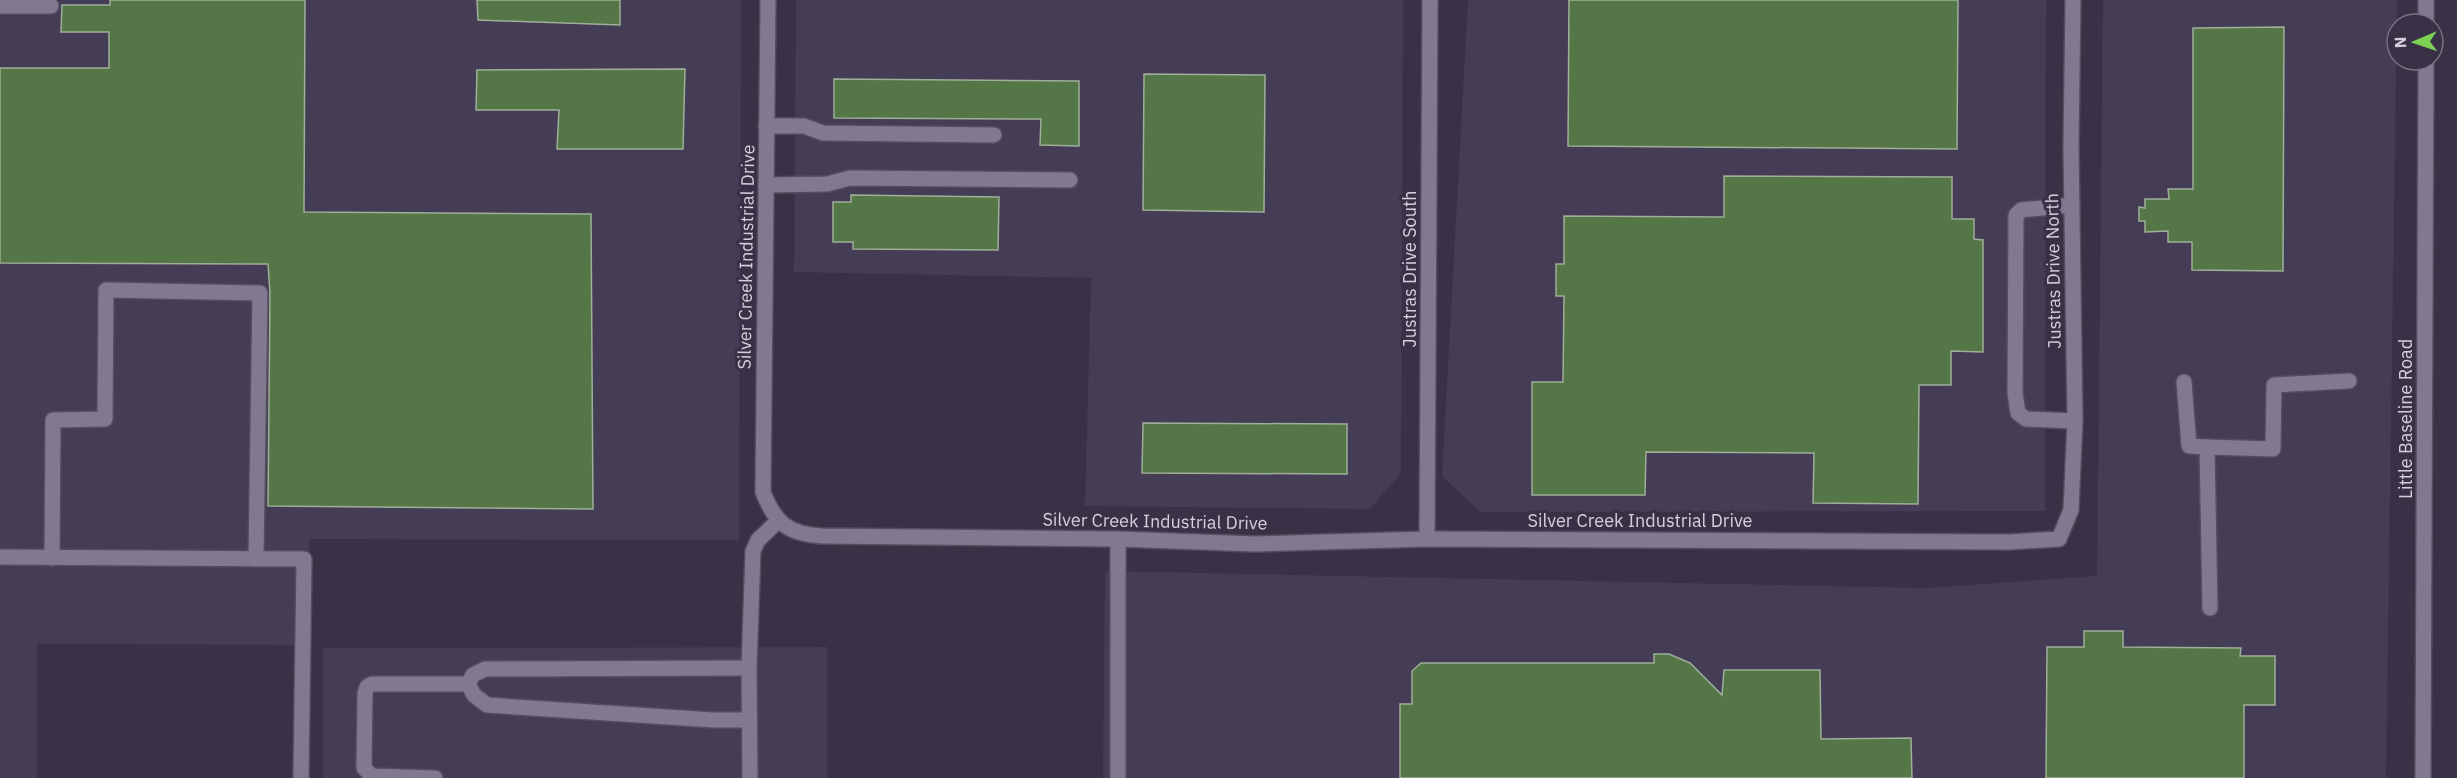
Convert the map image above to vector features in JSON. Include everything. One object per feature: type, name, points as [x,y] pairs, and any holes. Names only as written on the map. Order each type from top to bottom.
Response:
[{"type":"street","name":"Silver Creek Industrial Drive","points":[[768,0],[763,492],[778,521],[790,530],[804,535],[822,536],[1118,539],[1255,544],[1427,539],[1998,542],[2059,539]]},
{"type":"street","name":"Justras Drive South","points":[[1427,539],[1430,0]]},
{"type":"street","name":"Justras Drive North","points":[[2059,539],[2071,510],[2074,421],[2073,0]]},
{"type":"street","points":[[0,6],[51,6]]},
{"type":"street","name":"Little Baseline Road","points":[[2423,778],[2426,72]]},
{"type":"street","points":[[766,126],[804,126],[822,133],[994,135]]},
{"type":"street","points":[[766,185],[827,184],[850,178],[1070,180]]},
{"type":"street","points":[[2072,205],[2021,210],[2016,215],[2014,230],[2014,393],[2018,413],[2026,419],[2074,421]]},
{"type":"street","points":[[52,558],[53,420],[105,419],[106,290],[260,292],[256,559]]},
{"type":"street","points":[[2184,382],[2188,446],[2273,449],[2274,385],[2349,381]]},
{"type":"street","points":[[2207,447],[2210,608]]},
{"type":"street","points":[[750,778],[749,668],[753,551],[758,540],[778,521]]},
{"type":"street","points":[[1118,539],[1118,778]]},
{"type":"street","points":[[0,557],[304,559],[302,778]]},
{"type":"street","points":[[468,684],[473,675],[485,669],[749,668]]},
{"type":"street","points":[[435,778],[368,774],[364,768],[367,687],[372,684],[468,684]]},
{"type":"street","points":[[468,684],[474,695],[487,705],[713,720],[750,720]]},
{"type":"shaded area","points":[[0,0],[741,0],[739,540],[309,539],[308,645],[37,644],[37,778],[0,778]]},
{"type":"shaded area","points":[[796,0],[1403,0],[1401,473],[1370,509],[1085,506],[1091,278],[794,272]]},
{"type":"shaded area","points":[[1468,0],[2046,0],[2045,511],[1480,512],[1442,476]]},
{"type":"shaded area","points":[[2103,0],[2397,0],[2397,12],[2385,12],[2385,72],[2396,72],[2386,778],[1103,778],[1105,571],[1926,588],[2097,576]]},
{"type":"shaded area","points":[[827,647],[827,778],[323,778],[323,648]]},
{"type":"building","points":[[110,0],[305,0],[304,212],[591,214],[593,509],[268,506],[270,293],[268,264],[0,263],[0,68],[109,68],[109,32],[61,32],[62,5],[110,5]]},
{"type":"building","points":[[477,0],[620,0],[620,25],[478,20]]},
{"type":"building","points":[[1569,0],[1958,0],[1957,149],[1568,146]]},
{"type":"building","points":[[2284,27],[2283,271],[2192,270],[2192,242],[2168,242],[2168,231],[2145,232],[2145,221],[2139,221],[2139,207],[2145,208],[2145,199],[2169,199],[2168,189],[2193,189],[2193,28]]},
{"type":"building","points":[[685,69],[683,149],[557,149],[559,110],[476,110],[477,70]]},
{"type":"building","points":[[1144,74],[1265,75],[1264,212],[1143,210]]},
{"type":"building","points":[[834,79],[1079,81],[1079,146],[1040,145],[1041,119],[834,118]]},
{"type":"building","points":[[1724,176],[1952,177],[1952,219],[1974,219],[1974,239],[1983,240],[1983,352],[1951,351],[1951,385],[1919,385],[1918,504],[1813,503],[1814,453],[1646,452],[1645,495],[1532,495],[1532,382],[1563,382],[1564,296],[1556,296],[1556,264],[1564,264],[1564,216],[1724,217]]},
{"type":"building","points":[[851,195],[999,197],[998,250],[853,249],[853,242],[833,242],[833,202],[851,202]]},
{"type":"building","points":[[1143,423],[1347,424],[1347,474],[1142,473]]},
{"type":"building","points":[[2084,631],[2123,631],[2123,647],[2241,648],[2240,656],[2275,656],[2275,705],[2244,705],[2244,778],[2046,778],[2047,647],[2084,647]]},
{"type":"building","points":[[1654,654],[1669,654],[1690,663],[1722,695],[1724,670],[1820,670],[1821,739],[1911,738],[1912,778],[1400,778],[1400,704],[1412,704],[1412,671],[1421,663],[1654,663]]}]
